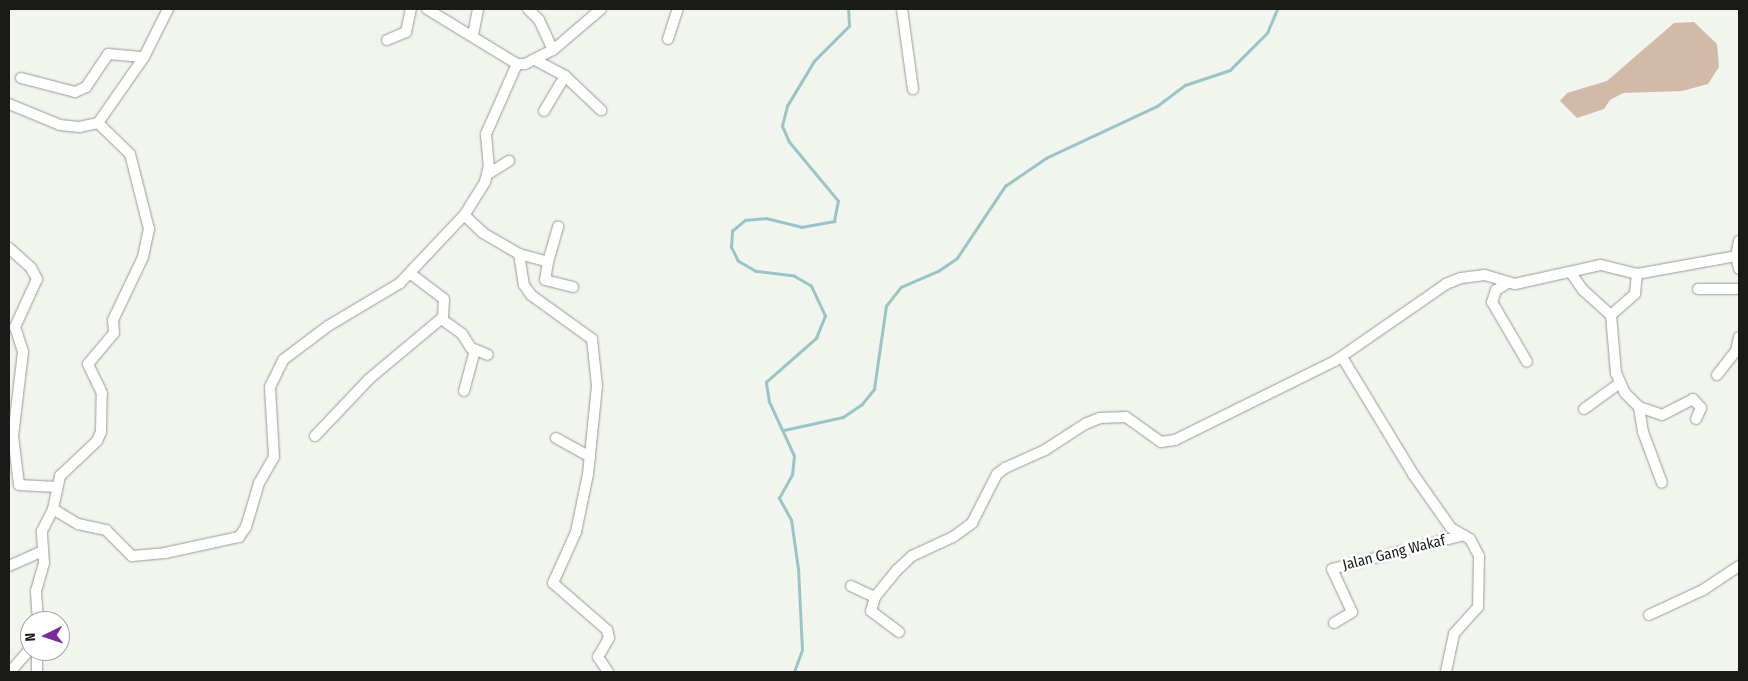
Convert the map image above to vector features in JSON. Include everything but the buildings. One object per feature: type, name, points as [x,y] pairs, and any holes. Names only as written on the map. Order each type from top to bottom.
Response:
[{"type":"street","points":[[9,104],[60,125],[79,127],[98,123],[144,57],[168,9]]},
{"type":"street","points":[[387,40],[406,32],[411,9]]},
{"type":"street","points":[[426,9],[473,35],[517,64],[537,61],[553,50],[601,9]]},
{"type":"street","points":[[473,35],[478,9]]},
{"type":"street","points":[[528,9],[539,20],[553,50]]},
{"type":"street","points":[[668,39],[678,9]]},
{"type":"street","points":[[902,9],[913,89]]},
{"type":"street","points":[[21,78],[81,90],[108,54],[144,57]]},
{"type":"street","points":[[537,61],[565,76],[601,110]]},
{"type":"street","points":[[488,174],[486,134],[517,64]]},
{"type":"street","points":[[544,111],[565,76]]},
{"type":"street","points":[[37,611],[36,591],[43,569],[42,531],[54,509],[60,476],[97,441],[101,432],[102,393],[88,364],[114,333],[113,320],[143,256],[149,229],[130,154],[98,123]]},
{"type":"street","points":[[54,509],[78,524],[106,530],[132,556],[165,553],[238,537],[246,527],[259,483],[274,457],[270,387],[283,360],[411,274],[433,245],[464,214],[488,174],[509,161]]},
{"type":"street","points":[[464,214],[475,228],[519,254],[548,262]]},
{"type":"street","points":[[558,226],[545,280],[573,287]]},
{"type":"street","points":[[1739,241],[1736,256],[1739,269]]},
{"type":"street","points":[[9,248],[31,268],[36,279],[15,328],[23,352],[13,436],[14,486],[57,487]]},
{"type":"street","points":[[519,254],[526,290],[592,339],[597,386],[590,457],[576,532],[553,583],[607,630],[609,638],[598,657],[608,672]]},
{"type":"street","points":[[899,632],[872,610],[875,598],[905,562],[953,537],[972,523],[997,474],[1005,468],[1045,450],[1085,424],[1100,418],[1126,417],[1166,443],[1342,357],[1446,284],[1485,275],[1509,282],[1528,283],[1609,265],[1637,274],[1736,256]]},
{"type":"street","points":[[1572,273],[1583,290],[1611,315],[1615,366],[1620,383],[1639,407],[1642,432],[1662,482]]},
{"type":"street","points":[[315,436],[368,378],[442,318],[447,305],[444,299],[411,274]]},
{"type":"street","points":[[1611,315],[1635,294],[1637,274]]},
{"type":"street","points":[[1509,282],[1496,290],[1492,302],[1527,362]]},
{"type":"street","points":[[1698,289],[1739,289],[1739,296]]},
{"type":"street","points":[[442,318],[475,350],[488,355]]},
{"type":"street","points":[[1717,375],[1736,351],[1739,337]]},
{"type":"street","points":[[464,391],[475,350]]},
{"type":"street","points":[[1342,357],[1413,474],[1451,528],[1464,535],[1479,556],[1478,607],[1454,634],[1446,672]]},
{"type":"street","points":[[1584,408],[1620,383]]},
{"type":"street","points":[[1639,407],[1662,415],[1694,399],[1702,408],[1696,419]]},
{"type":"street","points":[[556,438],[590,457]]},
{"type":"street","name":"Jalan Gang Wakaf","points":[[1334,623],[1352,612],[1332,569],[1464,535]]},
{"type":"street","points":[[9,566],[42,551]]},
{"type":"street","points":[[1649,615],[1703,590],[1739,566]]},
{"type":"street","points":[[851,586],[875,598]]},
{"type":"street","points":[[10,672],[20,660]]},
{"type":"shaded area","points":[[1694,22],[1717,44],[1719,67],[1708,84],[1682,91],[1623,93],[1610,100],[1604,109],[1577,118],[1560,101],[1567,93],[1607,81],[1674,23]]},
{"type":"waterway","points":[[794,672],[802,650],[798,569],[791,520],[779,498],[792,475],[794,456],[769,402],[766,382],[816,338],[825,316],[811,286],[794,276],[755,271],[738,261],[731,247],[732,231],[745,220],[766,218],[801,227],[834,221],[838,201],[789,142],[782,126],[787,106],[814,61],[849,26],[848,9]]},
{"type":"waterway","points":[[784,430],[843,417],[862,404],[874,389],[886,306],[901,287],[938,271],[957,258],[1005,186],[1046,158],[1157,106],[1185,85],[1230,70],[1267,33],[1277,9]]}]
